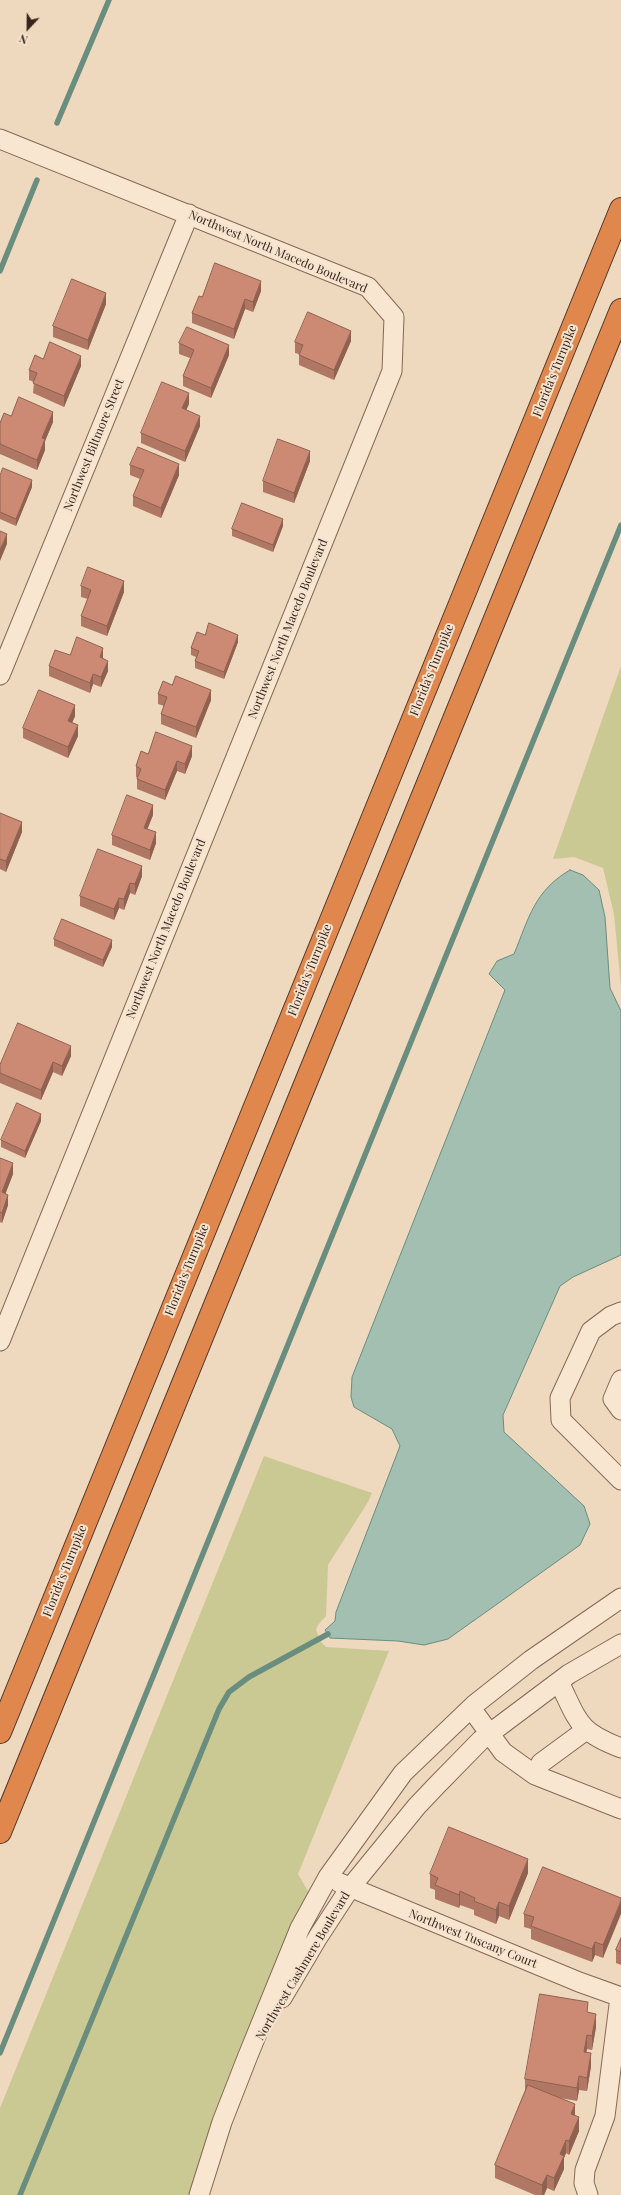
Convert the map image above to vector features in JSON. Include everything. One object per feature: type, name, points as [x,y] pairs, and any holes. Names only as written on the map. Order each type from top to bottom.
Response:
[{"type":"highway","name":"Florida's Turnpike","points":[[0,1732],[621,209]]},
{"type":"highway","points":[[0,1832],[621,310]]},
{"type":"street","name":"Northwest North Macedo Boulevard","points":[[0,139],[368,287],[394,317],[392,371],[0,1341]]},
{"type":"street","name":"Northwest Biltmore Street","points":[[0,675],[189,214]]},
{"type":"street","points":[[621,1312],[611,1316],[591,1331],[560,1398],[561,1420],[621,1480]]},
{"type":"street","points":[[621,1380],[613,1399],[621,1410]]},
{"type":"street","name":"Northwest Cashmere Boulevard","points":[[199,2195],[222,2122],[250,2050],[300,1928],[328,1877],[403,1773],[471,1708],[531,1660],[621,1598]]},
{"type":"street","name":"Northwest Cashmere Boulevard","points":[[250,2050],[264,2033],[286,1991],[350,1888],[417,1806],[481,1740],[559,1682],[621,1644]]},
{"type":"street","points":[[559,1682],[580,1724],[602,1741],[621,1748]]},
{"type":"street","points":[[471,1708],[503,1752],[535,1775],[621,1809]]},
{"type":"street","points":[[535,1775],[541,1763],[586,1730]]},
{"type":"street","name":"Northwest Tuscany Court","points":[[328,1877],[350,1888],[579,1982],[621,1997],[605,2116],[585,2170],[584,2184],[588,2195]]},
{"type":"shaded area","points":[[621,666],[621,988],[614,914],[603,868],[574,857],[553,859]]},
{"type":"shaded area","points":[[570,870],[583,875],[599,890],[605,917],[610,988],[621,1011],[621,1255],[573,1277],[560,1286],[503,1415],[504,1432],[584,1506],[590,1524],[580,1545],[448,1639],[424,1645],[398,1641],[330,1638],[325,1630],[335,1621],[336,1612],[400,1446],[392,1429],[354,1407],[351,1397],[352,1377],[505,990],[489,974],[497,961],[514,954],[529,917],[540,896],[558,878]]},
{"type":"shaded area","points":[[264,1456],[372,1493],[368,1502],[328,1565],[326,1616],[318,1625],[316,1630],[322,1643],[326,1647],[389,1651],[298,1874],[309,1893],[242,2045],[213,2120],[190,2195],[0,2195],[0,2108]]},
{"type":"building","points":[[215,263],[261,281],[253,302],[245,299],[234,329],[192,313],[199,296],[202,297]]},
{"type":"building","points":[[72,279],[106,293],[88,340],[53,326]]},
{"type":"building","points":[[308,312],[351,331],[334,370],[299,355],[303,345],[295,342]]},
{"type":"building","points":[[187,327],[229,345],[211,388],[183,376],[194,350],[179,343]]},
{"type":"building","points":[[50,342],[81,356],[64,396],[33,383],[37,373],[29,370],[35,355],[43,359]]},
{"type":"building","points":[[162,382],[189,393],[182,408],[200,416],[185,451],[141,433]]},
{"type":"building","points":[[19,397],[53,412],[42,438],[45,439],[37,460],[0,444],[0,423],[4,413],[11,416]]},
{"type":"building","points":[[278,439],[310,451],[294,493],[263,481]]},
{"type":"building","points":[[138,447],[179,464],[161,508],[133,496],[144,470],[130,465]]},
{"type":"building","points":[[3,468],[32,480],[16,519],[0,512],[0,476]]},
{"type":"building","points":[[242,503],[283,519],[273,545],[232,529]]},
{"type":"building","points":[[0,531],[7,534],[0,550]]},
{"type":"building","points":[[88,567],[124,581],[107,626],[81,616],[91,590],[81,586]]},
{"type":"building","points":[[209,623],[238,635],[224,672],[195,661],[199,651],[191,648],[197,632],[205,635]]},
{"type":"building","points":[[77,637],[103,648],[100,657],[108,661],[101,677],[93,674],[90,683],[49,666],[55,650],[70,655]]},
{"type":"building","points":[[176,676],[211,690],[196,727],[161,714],[167,697],[158,694],[163,681],[172,685]]},
{"type":"building","points":[[39,690],[75,705],[68,721],[78,725],[68,747],[23,728]]},
{"type":"building","points":[[156,732],[192,746],[185,764],[177,761],[165,790],[137,779],[141,769],[136,766],[141,751],[148,754]]},
{"type":"building","points":[[127,795],[153,805],[144,828],[156,832],[150,850],[112,835]]},
{"type":"building","points":[[0,813],[22,822],[6,861],[0,859]]},
{"type":"building","points":[[98,849],[142,866],[135,884],[130,883],[124,899],[119,898],[114,909],[80,896]]},
{"type":"building","points":[[62,919],[112,940],[103,960],[54,939]]},
{"type":"building","points":[[18,1023],[71,1046],[62,1066],[53,1062],[41,1090],[0,1073],[0,1065]]},
{"type":"building","points":[[17,1103],[41,1114],[25,1151],[1,1140]]},
{"type":"building","points":[[0,1158],[13,1163],[2,1192],[8,1195],[2,1213],[0,1212]]},
{"type":"building","points":[[449,1827],[528,1859],[509,1906],[499,1902],[496,1910],[474,1901],[475,1898],[460,1891],[459,1895],[435,1885],[438,1878],[430,1874]]},
{"type":"building","points":[[543,1867],[621,1898],[603,1945],[595,1942],[592,1949],[531,1926],[534,1917],[524,1914]]},
{"type":"building","points":[[621,1938],[621,1952],[616,1950]]},
{"type":"building","points":[[540,1994],[588,2002],[587,2012],[596,2014],[592,2036],[587,2035],[584,2052],[591,2053],[587,2078],[579,2076],[577,2088],[525,2079]]},
{"type":"building","points":[[528,2085],[575,2104],[571,2114],[579,2117],[569,2141],[566,2140],[560,2154],[564,2156],[554,2178],[547,2175],[542,2185],[495,2165]]},
{"type":"waterway","points":[[57,123],[109,0]]},
{"type":"waterway","points":[[0,271],[37,180]]},
{"type":"waterway","points":[[0,2053],[621,525]]},
{"type":"waterway","points":[[20,2195],[219,1709],[229,1692],[249,1677],[328,1634]]}]
